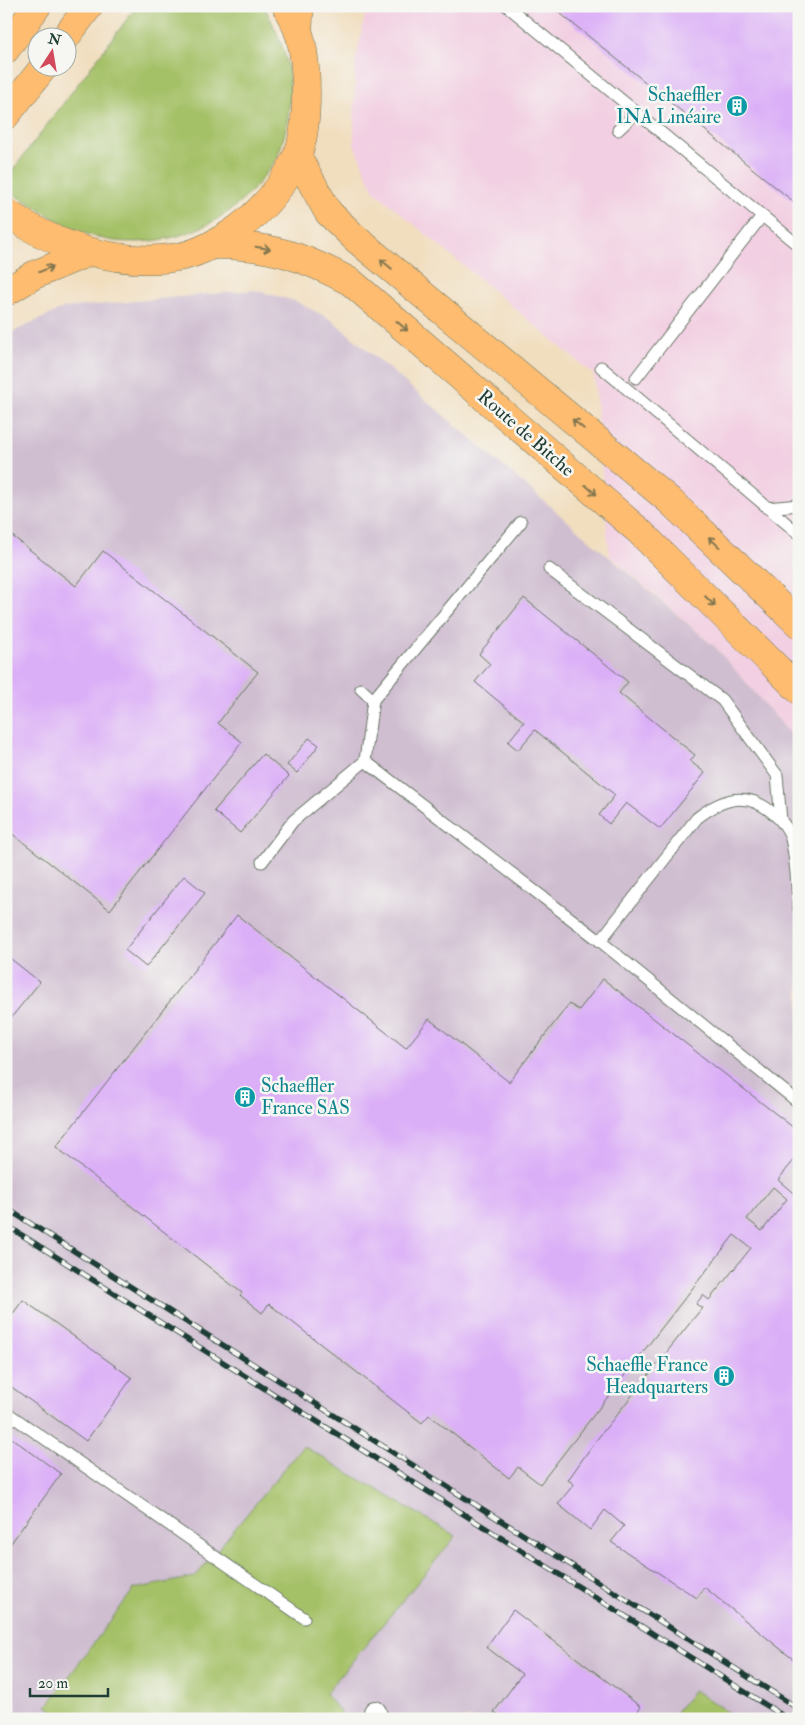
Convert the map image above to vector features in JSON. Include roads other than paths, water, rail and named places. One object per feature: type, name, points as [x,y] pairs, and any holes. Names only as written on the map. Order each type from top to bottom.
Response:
[{"type":"main road","points":[[6,49],[37,6]]},
{"type":"main road","points":[[72,28],[89,6]]},
{"type":"main road","points":[[6,212],[23,224],[89,252],[128,259],[172,258],[215,245],[257,215],[281,184],[297,156],[306,114],[299,18],[286,6]]},
{"type":"main road","points":[[6,116],[35,78]]},
{"type":"main road","name":"Route de Bitche","points":[[297,156],[328,212],[355,238],[670,501],[799,624]]},
{"type":"main road","name":"Route de Bitche","points":[[215,245],[261,247],[287,252],[315,263],[351,282],[639,531],[799,690]]},
{"type":"main road","points":[[6,292],[34,275],[89,252]]},
{"type":"lane","points":[[507,6],[799,246]]},
{"type":"lane","points":[[618,130],[636,113]]},
{"type":"lane","points":[[636,378],[762,216]]},
{"type":"lane","points":[[601,367],[799,534]]},
{"type":"lane","points":[[767,508],[799,505]]},
{"type":"lane","points":[[262,862],[293,821],[365,761],[373,700],[521,522]]},
{"type":"lane","points":[[549,570],[722,700],[777,775],[781,821]]},
{"type":"lane","points":[[361,689],[373,700]]},
{"type":"lane","points":[[365,761],[600,941],[799,1103]]},
{"type":"lane","points":[[600,941],[697,818],[714,804],[733,799],[752,800],[769,810],[781,821],[791,837],[799,909]]},
{"type":"lane","points":[[6,1412],[304,1618]]},
{"type":"railway","points":[[6,1208],[799,1709]]},
{"type":"railway","points":[[6,1225],[788,1719]]},
{"type":"place","name":"Schaeffler INA Linéaire","points":[[737,106]]},
{"type":"place","name":"Schaeffler France SAS","points":[[245,1097]]},
{"type":"place","name":"Schaeffle France Headquarters","points":[[724,1376]]}]
